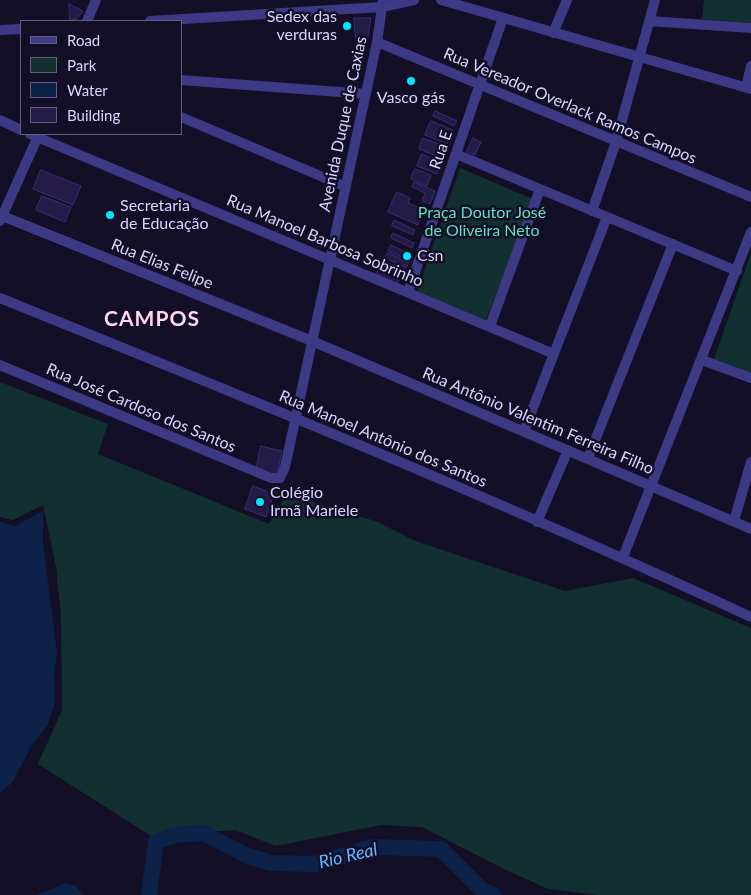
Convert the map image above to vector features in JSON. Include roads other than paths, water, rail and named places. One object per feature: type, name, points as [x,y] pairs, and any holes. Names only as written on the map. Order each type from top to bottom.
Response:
[{"type":"street","points":[[86,20],[96,0]]},
{"type":"street","points":[[164,20],[383,4],[414,0]]},
{"type":"street","points":[[441,0],[748,88],[751,66]]},
{"type":"street","points":[[553,33],[567,0]]},
{"type":"street","points":[[592,211],[616,142],[655,0]]},
{"type":"street","name":"Avenida Duque de Caxias","points":[[271,478],[277,479],[282,475],[296,417],[331,260],[344,186],[377,42],[383,4]]},
{"type":"street","name":"Rua E","points":[[408,292],[503,18]]},
{"type":"street","points":[[649,21],[751,28]]},
{"type":"street","points":[[0,30],[20,29]]},
{"type":"street","name":"Rua Vereador Overlack Ramos Campos","points":[[377,42],[751,197]]},
{"type":"street","points":[[182,80],[366,94]]},
{"type":"street","points":[[182,117],[344,186]]},
{"type":"street","points":[[0,120],[20,130]]},
{"type":"street","points":[[1,217],[35,135]]},
{"type":"street","name":"Rua Manoel Barbosa Sobrinho","points":[[35,135],[554,354]]},
{"type":"street","points":[[456,154],[737,271]]},
{"type":"street","points":[[490,326],[540,189]]},
{"type":"street","name":"Rua Elias Felipe","points":[[1,217],[312,341]]},
{"type":"street","points":[[524,431],[607,217]]},
{"type":"street","points":[[623,557],[751,232]]},
{"type":"street","points":[[588,458],[673,244]]},
{"type":"street","name":"Rua Manoel Antônio dos Santos","points":[[0,298],[296,417],[537,522],[623,557],[751,617]]},
{"type":"street","name":"Rua Antônio Valentim Ferreira Filho","points":[[312,341],[751,529]]},
{"type":"street","points":[[702,360],[751,378]]},
{"type":"street","name":"Rua José Cardoso dos Santos","points":[[0,366],[271,478]]},
{"type":"street","points":[[537,522],[568,450]]},
{"type":"street","points":[[734,521],[751,462]]},
{"type":"water","points":[[43,511],[43,542],[57,653],[54,678],[54,706],[48,725],[32,745],[12,783],[0,792],[0,522],[15,526]]},
{"type":"water","points":[[65,883],[76,886],[84,895],[37,895]]},
{"type":"waterway","name":"Rio Real","points":[[149,895],[156,842],[175,835],[203,833],[248,856],[271,863],[315,864],[373,847],[441,849],[482,890],[493,895]]},
{"type":"place","name":"Sedex das verduras","points":[[347,26]]},
{"type":"place","name":"Vasco gás","points":[[411,81]]},
{"type":"place","name":"Secretaria de Educação","points":[[110,215]]},
{"type":"place","name":"Csn","points":[[407,256]]},
{"type":"place","name":"Colégio Irmã Mariele","points":[[260,502]]},
{"type":"district","name":"CAMPOS","points":[[152,319]]},
{"type":"park label","name":"Praça Doutor José de Oliveira Neto","points":[[482,222]]}]
